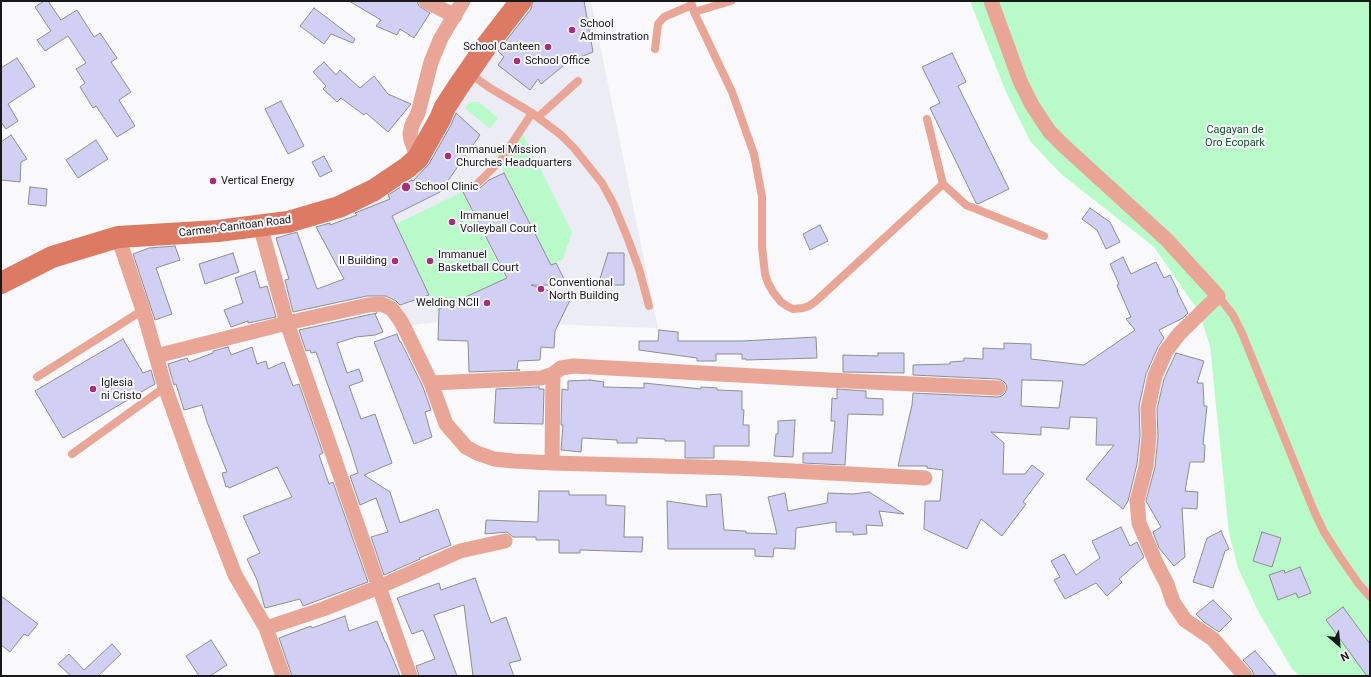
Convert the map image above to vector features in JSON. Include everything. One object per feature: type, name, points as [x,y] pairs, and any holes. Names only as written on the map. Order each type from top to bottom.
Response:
[{"type":"main road","name":"Carmen-Canitoan Road","points":[[1,283],[52,257],[118,237],[204,232],[288,222],[339,207],[380,186],[408,167],[418,158],[446,107],[468,73],[487,45],[521,1]]},
{"type":"street","points":[[426,1],[455,16]]},
{"type":"street","points":[[418,158],[411,140],[410,134],[412,125],[418,113],[436,50],[441,38],[463,1]]},
{"type":"street","points":[[991,1],[1020,81],[1032,105],[1049,131],[1167,240],[1218,296],[1179,334],[1166,351],[1155,376],[1148,408],[1149,436],[1146,466],[1137,501],[1139,523],[1167,584],[1173,602],[1185,620],[1213,639],[1245,676]]},
{"type":"street","points":[[260,225],[287,323],[410,676]]},
{"type":"street","points":[[118,237],[143,310],[165,386],[195,471],[235,575],[266,628],[283,676]]},
{"type":"street","points":[[156,356],[287,323],[368,305],[382,304],[392,309],[400,320],[431,383],[446,424],[466,447],[494,459],[552,463],[736,468],[925,478]]},
{"type":"street","points":[[431,383],[541,378],[553,374],[561,368],[574,366],[813,380],[998,388]]},
{"type":"street","points":[[552,463],[553,374]]},
{"type":"street","points":[[266,628],[324,609],[379,587],[460,551],[506,541]]},
{"type":"lane","points":[[655,49],[658,24],[664,17],[692,6],[732,1]]},
{"type":"lane","points":[[692,6],[732,92],[754,154],[762,197],[762,247],[765,274],[773,292],[781,302],[793,309],[803,308],[816,302],[943,184]]},
{"type":"lane","points":[[468,73],[535,115],[561,135],[574,148],[602,183],[614,205],[628,238],[639,269],[649,306]]},
{"type":"lane","points":[[478,183],[501,160],[535,115],[578,81]]},
{"type":"lane","points":[[927,119],[943,184],[966,205],[1044,236]]},
{"type":"lane","points":[[1218,296],[1233,315],[1242,333],[1314,511],[1324,532],[1340,557],[1370,597]]},
{"type":"lane","points":[[37,377],[143,310]]},
{"type":"lane","points":[[72,454],[165,386]]},
{"type":"shaded area","points":[[523,1],[591,1],[658,328],[449,321],[410,325],[346,208],[419,155]]},
{"type":"green space","name":"Cagayan de Oro Ecopark","points":[[970,1],[1370,1],[1370,676],[1300,676],[1292,669],[1258,611],[1238,568],[1229,533],[1210,346],[1199,312],[1154,247],[1061,174],[1030,141],[1006,92]]},
{"type":"green space","points":[[479,102],[498,118],[490,129],[465,108],[469,103]]},
{"type":"green space","points":[[523,134],[572,232],[563,259],[551,265],[496,156]]},
{"type":"green space","points":[[462,192],[506,279],[437,311],[396,224]]},
{"type":"building","points":[[44,1],[48,1],[61,20],[77,10],[94,37],[100,33],[117,58],[111,62],[131,92],[119,100],[135,126],[117,137],[96,106],[93,108],[80,87],[85,83],[76,69],[86,63],[68,36],[45,51],[37,40],[51,31],[35,7]]},
{"type":"building","points":[[349,1],[417,1],[419,6],[430,13],[414,38],[400,29],[397,35],[376,26],[381,20]]},
{"type":"building","points":[[533,1],[584,1],[593,52],[568,62],[541,84],[538,79],[530,90],[498,65],[504,57],[498,51],[531,9]]},
{"type":"building","points":[[314,8],[355,39],[353,43],[331,34],[324,44],[300,26]]},
{"type":"building","points":[[952,53],[966,82],[958,86],[1009,189],[978,204],[976,203],[930,108],[940,103],[922,67]]},
{"type":"building","points":[[17,58],[35,86],[8,104],[18,121],[6,129],[1,122],[1,68]]},
{"type":"building","points":[[324,62],[336,75],[340,70],[360,88],[374,76],[388,94],[411,104],[388,132],[366,113],[364,115],[341,98],[337,102],[323,89],[326,86],[313,72]]},
{"type":"building","points":[[281,101],[304,146],[288,154],[265,109]]},
{"type":"building","points":[[456,113],[480,135],[440,192],[392,216],[429,295],[400,305],[396,301],[386,296],[367,296],[293,312],[285,280],[289,279],[276,238],[297,232],[317,289],[344,279],[316,227],[330,223],[330,225],[357,215],[355,213],[390,199],[388,195],[412,180],[413,181],[429,164]]},
{"type":"building","points":[[11,135],[27,159],[21,162],[20,182],[1,180],[1,142]]},
{"type":"building","points":[[96,140],[108,159],[78,178],[66,160]]},
{"type":"building","points":[[324,156],[332,171],[320,177],[312,162]]},
{"type":"building","points":[[504,173],[551,265],[556,263],[567,285],[531,285],[571,298],[555,331],[554,348],[541,347],[540,360],[518,361],[517,370],[520,370],[469,372],[468,341],[438,340],[439,309],[507,278],[463,192],[474,187],[480,188],[489,180]]},
{"type":"building","points":[[30,187],[47,189],[46,206],[28,204]]},
{"type":"building","points":[[1090,208],[1110,222],[1120,242],[1106,249],[1097,230],[1082,219]]},
{"type":"building","points":[[820,225],[828,241],[810,250],[803,234]]},
{"type":"building","points":[[175,246],[180,260],[156,268],[172,314],[155,320],[133,254],[149,248]]},
{"type":"building","points":[[233,253],[239,272],[205,284],[199,264]]},
{"type":"building","points":[[608,253],[624,253],[624,285],[598,285]]},
{"type":"building","points":[[1123,257],[1131,274],[1156,262],[1164,278],[1170,275],[1188,313],[1183,318],[1159,330],[1164,338],[1158,347],[1146,374],[1139,406],[1140,436],[1137,464],[1128,501],[1123,509],[1086,479],[1114,445],[1096,445],[1097,418],[1070,417],[1069,429],[1041,427],[1041,435],[991,432],[1004,443],[1003,474],[1025,474],[1032,465],[1044,474],[1023,502],[1026,504],[1002,536],[981,519],[967,549],[924,529],[925,501],[940,501],[943,470],[927,468],[927,466],[898,466],[912,405],[913,393],[998,397],[1005,393],[1007,388],[1003,381],[998,379],[913,375],[913,365],[950,364],[950,362],[964,361],[964,358],[983,359],[983,348],[1004,349],[1004,343],[1031,344],[1031,359],[1084,365],[1135,330],[1126,319],[1131,317],[1117,285],[1119,284],[1110,264]],"holes":[[[1022,380],[1063,381],[1059,408],[1021,406]]]},
{"type":"building","points":[[255,271],[260,288],[267,286],[276,317],[248,323],[248,321],[231,327],[224,310],[243,303],[235,278]]},
{"type":"building","points":[[377,313],[375,314],[383,332],[375,335],[356,337],[337,343],[347,373],[359,369],[363,381],[349,386],[361,419],[375,414],[392,463],[364,475],[390,492],[400,523],[438,509],[451,545],[419,558],[420,559],[384,575],[371,537],[388,532],[376,498],[360,505],[350,476],[358,473],[351,450],[316,352],[311,353],[310,350],[306,351],[299,330]]},
{"type":"building","points":[[659,330],[678,332],[678,341],[742,341],[816,337],[817,358],[746,360],[742,359],[742,354],[716,354],[716,361],[697,361],[697,358],[639,350],[639,341],[658,341]]},
{"type":"building","points":[[397,334],[423,387],[431,410],[425,412],[432,437],[414,444],[374,342]]},
{"type":"building","name":"Iglesia ni Cristo","points":[[123,339],[143,373],[151,370],[155,384],[63,438],[35,391]]},
{"type":"building","points":[[228,347],[231,355],[252,347],[257,364],[266,361],[268,369],[284,362],[293,386],[299,384],[323,453],[319,455],[329,484],[333,482],[368,582],[303,606],[300,599],[265,608],[257,580],[247,559],[260,553],[243,516],[292,497],[277,467],[229,488],[228,486],[226,487],[222,473],[227,472],[207,422],[202,405],[184,410],[176,384],[174,385],[168,364],[187,358],[189,362],[213,353],[213,351]]},
{"type":"building","points":[[878,353],[904,353],[904,373],[843,372],[843,355],[878,356]]},
{"type":"building","points":[[1176,353],[1204,361],[1197,383],[1203,383],[1204,406],[1207,406],[1203,444],[1205,445],[1204,462],[1190,462],[1185,491],[1198,492],[1197,509],[1182,508],[1185,557],[1174,566],[1159,548],[1153,532],[1161,527],[1146,501],[1155,467],[1158,437],[1157,409],[1164,379]]},
{"type":"building","points":[[590,380],[604,382],[603,387],[644,388],[644,383],[701,389],[701,387],[717,388],[717,390],[742,391],[742,410],[744,410],[743,425],[749,425],[749,446],[714,446],[714,458],[685,458],[685,441],[665,441],[665,439],[637,438],[637,443],[617,443],[617,440],[582,438],[581,452],[561,450],[563,425],[561,425],[562,389],[568,390],[568,381]]},
{"type":"building","points":[[539,387],[539,389],[544,389],[543,424],[494,423],[496,389]]},
{"type":"building","points":[[837,389],[866,391],[866,398],[883,399],[883,415],[848,414],[845,465],[803,463],[803,453],[832,453],[835,421],[831,421],[832,398],[837,399]]},
{"type":"building","points":[[795,420],[793,457],[774,456],[776,434],[778,434],[778,421]]},
{"type":"building","points":[[539,491],[569,491],[569,495],[606,495],[606,505],[625,506],[624,537],[643,537],[642,552],[580,550],[580,553],[559,553],[559,540],[536,540],[536,537],[513,537],[507,532],[485,534],[486,520],[538,522]]},
{"type":"building","points":[[869,492],[904,514],[879,511],[883,526],[866,525],[867,534],[853,535],[853,532],[836,532],[836,522],[796,528],[795,549],[774,548],[773,557],[755,556],[755,549],[668,549],[667,501],[707,507],[706,495],[721,494],[724,530],[746,531],[746,533],[777,534],[768,497],[785,493],[788,511],[827,503],[828,493],[853,494]]},
{"type":"building","points":[[1121,527],[1130,546],[1137,542],[1144,557],[1119,579],[1122,582],[1107,596],[1096,583],[1065,599],[1054,580],[1060,577],[1051,561],[1064,554],[1076,575],[1100,558],[1092,541]]},
{"type":"building","points":[[1221,531],[1229,549],[1225,551],[1213,588],[1193,582],[1207,538]]},
{"type":"building","points":[[1262,532],[1281,538],[1272,567],[1253,561]]},
{"type":"building","points":[[1300,567],[1311,593],[1298,598],[1296,593],[1278,600],[1269,575],[1284,570],[1285,573]]},
{"type":"building","points":[[475,578],[491,623],[506,617],[521,660],[509,663],[514,676],[473,676],[464,605],[434,615],[457,676],[419,676],[416,666],[435,659],[423,630],[412,634],[397,598],[439,583],[441,590]]},
{"type":"building","points":[[1,596],[38,624],[28,636],[24,634],[10,652],[1,645]]},
{"type":"building","points":[[1213,600],[1232,619],[1219,632],[1204,622],[1196,614]]},
{"type":"building","points":[[1343,607],[1370,644],[1370,676],[1367,676],[1326,620]]},
{"type":"building","points":[[345,616],[349,631],[377,621],[400,676],[292,676],[279,638],[311,626],[312,628]]},
{"type":"building","points":[[211,640],[227,665],[210,676],[199,676],[186,656]]},
{"type":"building","points":[[112,644],[121,654],[98,676],[71,676],[58,664],[69,654],[84,670]]},
{"type":"building","points":[[1255,651],[1277,676],[1254,676],[1252,670],[1243,660]]},
{"type":"place","name":"School Adminstration","points":[[572,30]]},
{"type":"place","name":"School Canteen","points":[[548,47]]},
{"type":"place","name":"School Office","points":[[517,61]]},
{"type":"place","name":"Immanuel Mission Churches Headquarters","points":[[448,156]]},
{"type":"place","name":"Vertical Energy","points":[[213,181]]},
{"type":"place","name":"School Clinic","points":[[406,187]]},
{"type":"place","name":"Immanuel Volleyball Court","points":[[452,222]]},
{"type":"place","name":"II Building","points":[[395,261]]},
{"type":"place","name":"Immanuel Basketball Court","points":[[430,261]]},
{"type":"place","name":"Conventional North Building","points":[[541,289]]},
{"type":"place","name":"Welding NCII","points":[[487,303]]},
{"type":"place","name":"Iglesia ni Cristo","points":[[93,389]]}]
